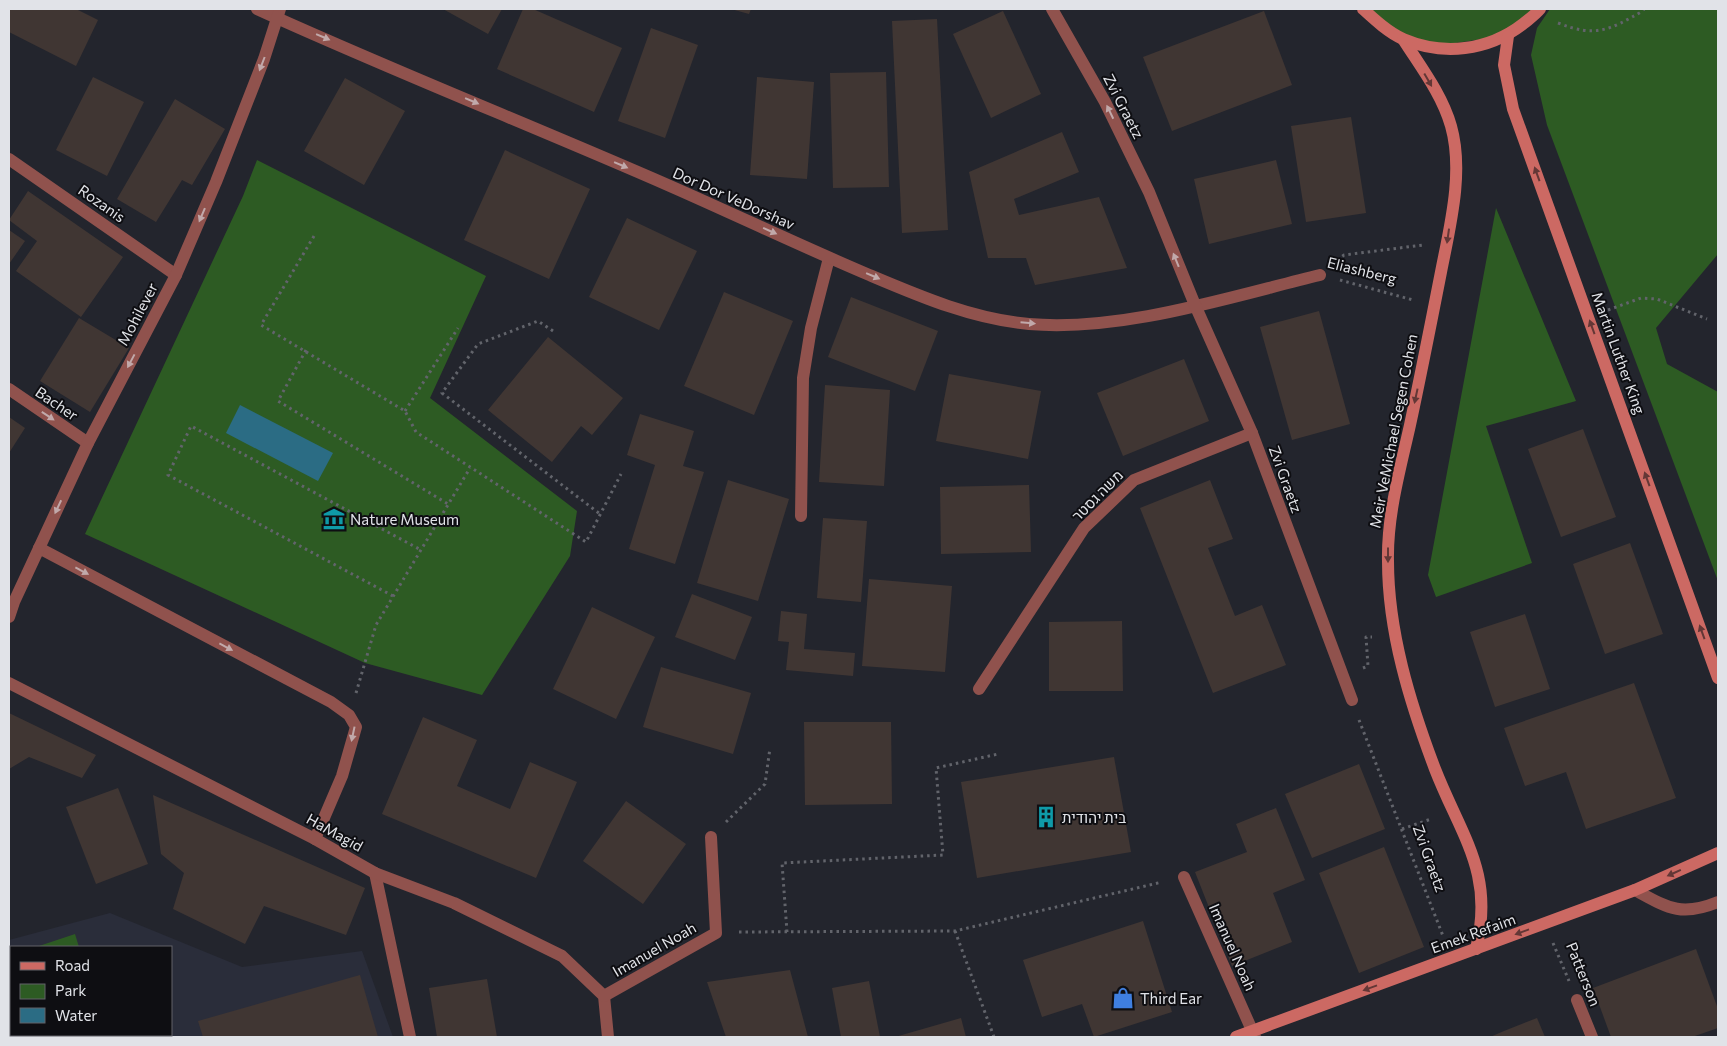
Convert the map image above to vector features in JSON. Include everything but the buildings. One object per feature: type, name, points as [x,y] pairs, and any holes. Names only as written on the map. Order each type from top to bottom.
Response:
[{"type":"street","name":"Dor Dor VeDorshav","points":[[257,9],[279,14],[829,258],[910,292],[968,313],[999,320],[1031,324],[1074,324],[1119,320],[1195,305]]},
{"type":"street","name":"Zvi Graetz","points":[[1052,9],[1105,102],[1148,192],[1195,305],[1252,433],[1352,700]]},
{"type":"street","points":[[1363,9],[1380,25],[1403,39],[1438,49],[1474,48],[1508,36],[1538,11]]},
{"type":"street","name":"Mohilever","points":[[9,617],[88,443],[176,274],[216,182],[279,14]]},
{"type":"street","name":"Martin Luther King","points":[[1508,36],[1504,64],[1507,86],[1588,318],[1718,678]]},
{"type":"street","name":"Meir VeMichael Segen Cohen","points":[[1403,39],[1443,106],[1451,126],[1455,153],[1455,183],[1447,242],[1388,533],[1388,579],[1396,638],[1407,682],[1435,768],[1476,865],[1481,885],[1481,923],[1476,949]]},
{"type":"street","name":"Rozanis","points":[[9,159],[176,274]]},
{"type":"street","points":[[801,516],[803,378],[811,328],[829,258]]},
{"type":"street","name":"Eliashberg","points":[[1195,305],[1320,275]]},
{"type":"street","name":"Bacher","points":[[9,389],[88,443]]},
{"type":"street","name":"משה גסטר","points":[[979,689],[1084,528],[1134,480],[1252,433]]},
{"type":"street","points":[[39,548],[331,702],[349,715],[356,727],[342,776],[316,839]]},
{"type":"street","name":"HaMagid","points":[[9,683],[316,839],[375,873],[454,903],[562,956],[604,996]]},
{"type":"street","name":"Imanuel Noah","points":[[604,996],[716,933],[711,837]]},
{"type":"street","name":"Emek Refaim","points":[[1236,1037],[1254,1034],[1635,890],[1718,853]]},
{"type":"street","points":[[375,873],[410,1037]]},
{"type":"street","name":"Imanuel Noah","points":[[1184,877],[1254,1034]]},
{"type":"street","points":[[1635,890],[1662,904],[1682,911],[1701,909],[1718,902]]},
{"type":"street","points":[[604,996],[608,1037]]},
{"type":"street","name":"Patterson","points":[[1577,1000],[1592,1037]]},
{"type":"path","points":[[1538,11],[1570,28],[1598,32],[1618,26],[1643,12],[1644,9]]},
{"type":"path","points":[[314,236],[261,325],[306,350],[405,411],[416,432],[586,542],[621,474]]},
{"type":"path","points":[[1320,275],[1344,255],[1404,246]]},
{"type":"path","name":"Eliashberg","points":[[1320,275],[1434,305]]},
{"type":"path","points":[[1588,318],[1641,298],[1657,299],[1707,320]]},
{"type":"path","points":[[553,331],[538,321],[478,344],[442,393],[600,514]]},
{"type":"path","points":[[405,411],[458,328]]},
{"type":"path","points":[[306,350],[278,401],[448,504]]},
{"type":"path","points":[[393,596],[168,475],[191,426],[421,550]]},
{"type":"path","points":[[349,715],[376,625],[470,468]]},
{"type":"path","points":[[1366,637],[1368,666]]},
{"type":"path","name":"Zvi Graetz","points":[[1352,700],[1441,937],[1481,923]]},
{"type":"path","points":[[711,837],[764,784],[770,748]]},
{"type":"path","points":[[787,932],[782,863],[943,855],[936,768],[998,754]]},
{"type":"path","points":[[1402,829],[1453,811]]},
{"type":"path","points":[[716,933],[955,931],[1184,877]]},
{"type":"path","name":"Patterson","points":[[1545,924],[1577,1000]]},
{"type":"path","points":[[955,931],[994,1037]]},
{"type":"shaded area","points":[[110,913],[242,967],[362,951],[393,1037],[9,1037],[9,940]]},
{"type":"green space","points":[[1371,9],[1536,9],[1496,37],[1442,45],[1404,35],[1384,23]]},
{"type":"green space","points":[[1550,9],[1718,9],[1718,254],[1656,328],[1667,364],[1718,392],[1718,581],[1547,125],[1531,55],[1537,28]]},
{"type":"green space","points":[[257,160],[486,276],[430,398],[577,511],[570,556],[482,695],[365,663],[85,534],[243,196]]},
{"type":"green space","points":[[1496,208],[1576,401],[1486,426],[1532,563],[1436,597],[1428,575]]},
{"type":"green space","points":[[75,934],[79,946],[39,946]]},
{"type":"green space","points":[[9,957],[10,1036],[110,1037],[9,1037]]},
{"type":"water","points":[[240,405],[333,453],[318,481],[226,433]]},
{"type":"place","name":"Nature Museum","points":[[334,519]]},
{"type":"place","name":"בית יהודית","points":[[1046,817]]},
{"type":"place","name":"Third Ear","points":[[1123,998]]}]
